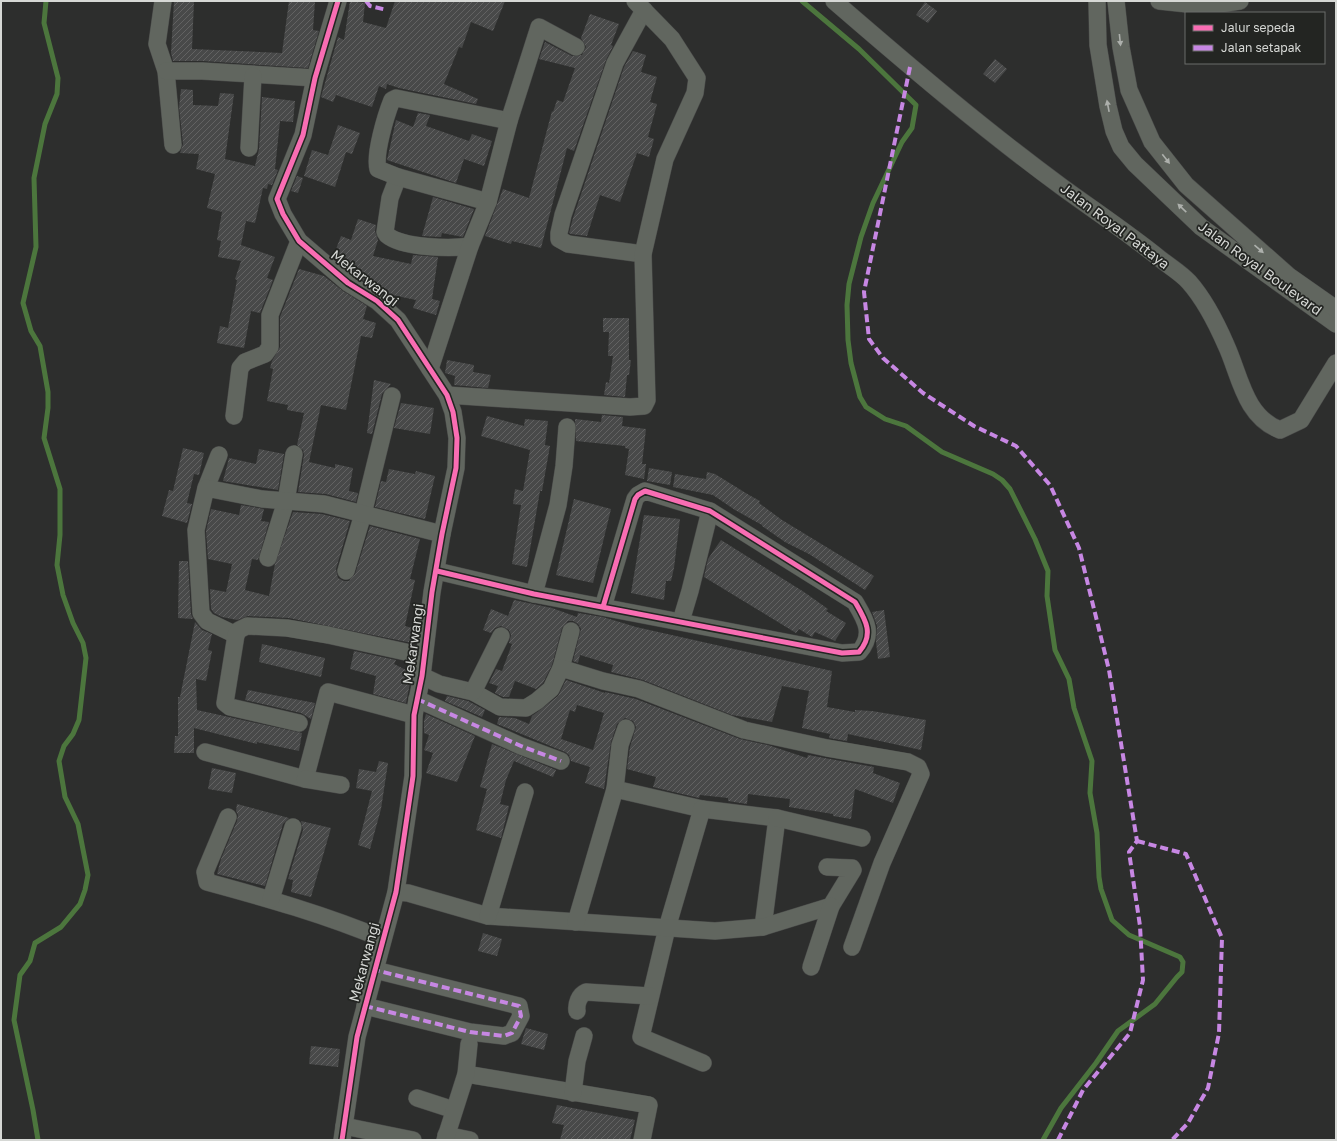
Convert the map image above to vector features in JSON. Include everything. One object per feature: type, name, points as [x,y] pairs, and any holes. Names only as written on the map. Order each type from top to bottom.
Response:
[{"type":"street","points":[[163,1],[157,44],[166,71],[172,146]]},
{"type":"street","points":[[166,71],[202,71],[253,76],[315,78],[338,1]]},
{"type":"street","name":"Jalan Royal Pattaya","points":[[834,1],[910,67],[1062,187],[1135,238],[1188,281],[1204,301],[1226,346],[1243,391],[1261,418],[1271,426],[1280,430],[1301,420],[1336,363]]},
{"type":"street","name":"Jalan Royal Boulevard","points":[[1097,1],[1098,45],[1100,60],[1114,131],[1121,147],[1135,164],[1196,222],[1229,248],[1336,324]]},
{"type":"street","name":"Jalan Royal Boulevard","points":[[1116,1],[1121,47],[1129,90],[1152,142],[1186,185],[1289,276],[1336,309]]},
{"type":"street","points":[[1159,1],[1206,6],[1240,1]]},
{"type":"street","points":[[447,395],[622,407],[644,406],[647,400],[643,254],[665,159],[697,87],[697,78],[672,39],[640,5],[615,63],[563,215],[559,239],[568,244],[643,254]]},
{"type":"street","points":[[430,369],[470,246],[488,202],[509,121],[539,27],[576,47]]},
{"type":"street","points":[[249,148],[253,76]]},
{"type":"street","name":"Mekarwangi","points":[[315,78],[303,135],[278,199],[283,214],[299,241],[348,283],[377,301],[398,320],[447,395],[453,412],[457,438],[456,468],[442,534],[422,676],[416,707],[413,776],[396,892],[365,1006],[352,1070],[343,1133]]},
{"type":"street","points":[[488,202],[398,177],[378,169],[377,165],[384,122],[392,100],[401,98],[509,121]]},
{"type":"street","points":[[398,177],[390,198],[385,232],[387,235],[410,244],[455,248],[470,246]]},
{"type":"street","points":[[1229,248],[1245,237]]},
{"type":"street","points":[[234,416],[240,368],[245,362],[266,354],[270,347],[270,315],[299,241]]},
{"type":"street","points":[[346,571],[363,514],[392,396]]},
{"type":"street","points":[[534,594],[558,505],[564,466],[567,427]]},
{"type":"street","points":[[268,558],[286,501],[294,454]]},
{"type":"street","points":[[219,455],[206,488],[196,530],[201,613],[203,618],[207,621],[236,635]]},
{"type":"street","points":[[206,488],[262,499],[313,502],[442,534]]},
{"type":"street","points":[[437,571],[534,594],[842,653],[859,652],[866,644],[868,632],[865,620],[855,602],[710,512],[653,492],[646,491],[638,495],[635,500],[603,606]]},
{"type":"street","points":[[681,621],[710,512]]},
{"type":"street","points":[[299,723],[230,707],[226,703],[236,635],[240,630],[247,626],[287,628],[328,635],[424,656]]},
{"type":"street","points":[[422,676],[439,684],[473,692],[500,707],[526,708],[551,689],[561,668],[571,631]]},
{"type":"street","points":[[473,692],[501,636]]},
{"type":"street","points":[[561,668],[603,681],[639,689],[744,730],[827,748],[908,762],[918,767],[921,774],[882,863],[852,947]]},
{"type":"street","points":[[306,779],[328,692],[416,707],[561,761]]},
{"type":"street","points":[[576,922],[615,789],[620,745],[626,728]]},
{"type":"street","points":[[205,752],[306,779],[341,785]]},
{"type":"street","points":[[615,789],[702,809],[777,818],[862,838]]},
{"type":"street","points":[[488,916],[525,792]]},
{"type":"street","points":[[702,809],[667,928],[641,1037],[703,1063]]},
{"type":"street","points":[[228,817],[205,872],[207,882],[271,900],[356,928],[383,939]]},
{"type":"street","points":[[763,927],[777,818]]},
{"type":"street","points":[[271,900],[293,827]]},
{"type":"street","points":[[811,967],[831,906],[853,870],[852,868],[827,866]]},
{"type":"street","points":[[396,892],[408,893],[488,916],[715,931],[763,927],[831,906]]},
{"type":"street","points":[[365,1006],[470,1032],[504,1036],[512,1033],[521,1016],[519,1006],[375,970]]},
{"type":"street","points":[[577,1011],[576,1006],[579,997],[586,992],[650,996]]},
{"type":"street","points":[[574,1094],[577,1061],[584,1036]]},
{"type":"street","points":[[469,1044],[466,1074],[445,1138],[470,1140]]},
{"type":"street","points":[[466,1074],[574,1094],[648,1105],[642,1140]]},
{"type":"street","points":[[417,1098],[454,1110]]},
{"type":"street","points":[[343,1133],[413,1140]]},
{"type":"building","points":[[174,1],[194,1],[192,49],[282,53],[289,1],[315,1],[313,30],[319,31],[308,68],[203,61],[173,61],[171,53]]},
{"type":"building","points":[[350,1],[365,3],[363,22],[386,28],[395,1],[505,1],[493,31],[471,22],[462,48],[459,47],[444,84],[478,99],[476,104],[399,88],[387,84],[386,89],[379,86],[372,107],[336,95],[333,102],[321,97],[338,37],[344,40]]},
{"type":"building","points":[[925,2],[937,11],[928,23],[916,15]]},
{"type":"building","points":[[590,14],[619,24],[611,45],[613,46],[606,60],[574,151],[567,148],[541,248],[512,241],[511,244],[485,236],[503,189],[529,198],[552,111],[553,112],[557,100],[563,102],[575,68],[539,59],[545,42],[572,56],[582,55],[586,47],[581,38]]},
{"type":"building","points":[[633,51],[646,55],[641,72],[657,77],[650,102],[657,104],[648,137],[654,139],[649,157],[637,153],[620,202],[600,195],[587,236],[571,234],[569,233],[573,218],[624,67]]},
{"type":"building","points":[[995,59],[1007,69],[995,83],[983,74]]},
{"type":"building","points":[[181,89],[193,90],[193,105],[218,106],[220,93],[234,94],[225,159],[255,166],[259,149],[262,97],[295,101],[293,122],[280,121],[275,169],[278,170],[272,185],[268,184],[267,189],[263,188],[255,223],[246,221],[241,245],[275,257],[267,278],[273,280],[260,313],[251,311],[244,348],[217,343],[220,326],[228,328],[237,280],[235,279],[241,261],[218,257],[221,241],[217,240],[222,212],[207,208],[215,174],[196,169],[199,154],[180,153],[183,144],[179,107]]},
{"type":"building","points":[[418,113],[430,115],[426,126],[469,141],[472,134],[492,141],[484,166],[464,159],[456,183],[387,160],[396,120],[413,127]]},
{"type":"building","points":[[338,125],[360,133],[352,154],[346,152],[335,187],[304,176],[312,150],[328,155]]},
{"type":"building","points":[[297,176],[303,178],[298,193],[291,191]]},
{"type":"building","points":[[433,197],[474,209],[463,237],[442,233],[441,237],[422,236]]},
{"type":"building","points":[[358,219],[376,225],[375,231],[378,240],[373,256],[411,264],[413,255],[438,257],[432,299],[440,301],[436,315],[413,308],[416,300],[383,293],[354,275],[333,257],[341,236],[351,240]]},
{"type":"building","points":[[299,269],[324,276],[343,291],[367,306],[363,319],[376,323],[372,338],[361,336],[346,410],[321,405],[309,462],[335,468],[335,464],[353,468],[349,491],[358,493],[356,502],[326,494],[298,492],[304,455],[303,450],[297,445],[304,413],[287,410],[288,405],[267,401],[273,369],[270,368],[272,361],[280,347],[280,317]]},
{"type":"building","points":[[603,318],[629,318],[629,360],[631,360],[629,375],[627,375],[625,397],[604,395],[606,382],[609,383],[613,356],[608,356],[609,332],[603,332]]},
{"type":"building","points":[[447,360],[474,365],[473,372],[491,375],[488,388],[454,385],[455,376],[445,373]]},
{"type":"building","points":[[374,380],[391,384],[382,394],[372,434],[367,433]]},
{"type":"building","points":[[401,403],[434,408],[430,434],[394,428]]},
{"type":"building","points":[[602,415],[623,417],[622,426],[646,429],[642,464],[646,464],[644,479],[625,475],[629,449],[625,448],[625,446],[576,441],[575,419],[601,422]]},
{"type":"building","points":[[487,416],[524,426],[525,419],[548,421],[545,445],[550,446],[542,491],[540,491],[527,567],[512,564],[521,505],[513,504],[515,489],[523,491],[530,450],[481,436]]},
{"type":"building","points":[[183,448],[204,453],[199,475],[194,474],[187,503],[192,504],[187,523],[162,516],[169,490],[173,491]]},
{"type":"building","points":[[259,449],[284,454],[278,490],[223,481],[229,458],[256,464]]},
{"type":"building","points":[[649,468],[672,472],[670,485],[647,481]]},
{"type":"building","points":[[389,469],[415,474],[416,471],[435,476],[425,519],[375,507],[381,481],[386,482]]},
{"type":"building","points":[[707,472],[715,474],[760,501],[759,503],[782,520],[874,576],[865,590],[809,554],[785,542],[762,525],[735,510],[713,495],[673,487],[675,474],[706,479]]},
{"type":"building","points":[[574,499],[611,509],[593,583],[556,575]]},
{"type":"building","points":[[241,505],[264,509],[261,521],[269,522],[258,560],[252,559],[245,590],[269,596],[275,564],[293,512],[322,514],[350,521],[336,569],[338,578],[344,581],[349,581],[355,574],[370,526],[420,539],[410,579],[415,580],[405,626],[416,629],[412,643],[289,618],[248,616],[237,620],[222,617],[214,613],[211,609],[210,589],[226,592],[232,564],[208,559],[206,531],[211,509],[239,515]]},
{"type":"building","points":[[644,515],[680,519],[674,568],[671,581],[666,581],[664,600],[631,593]]},
{"type":"building","points":[[721,540],[804,592],[828,609],[826,611],[846,623],[835,641],[815,632],[812,637],[799,629],[796,633],[704,577],[708,559]]},
{"type":"building","points":[[179,561],[188,561],[191,614],[193,619],[178,618]]},
{"type":"building","points":[[514,600],[552,608],[577,617],[578,613],[603,617],[636,627],[832,671],[827,707],[855,712],[855,710],[872,711],[926,720],[921,750],[848,734],[847,741],[829,738],[830,734],[802,728],[809,691],[782,686],[772,722],[732,715],[643,680],[611,672],[613,665],[580,655],[578,663],[573,661],[581,629],[578,624],[573,621],[568,621],[562,628],[552,665],[543,683],[536,689],[515,681],[509,697],[503,697],[495,693],[498,686],[489,683],[496,669],[502,671],[512,644],[509,643],[511,635],[509,630],[501,626],[495,628],[491,633],[483,630],[491,609],[508,616]]},
{"type":"building","points":[[884,610],[890,657],[878,659],[876,642],[877,626],[872,612]]},
{"type":"building","points":[[195,622],[202,630],[212,634],[208,650],[212,651],[206,681],[196,679],[197,710],[302,733],[299,751],[257,742],[257,744],[194,728],[194,753],[174,753],[175,736],[178,736],[178,697],[180,697]]},
{"type":"building","points":[[262,644],[325,658],[321,677],[259,662]]},
{"type":"building","points":[[354,651],[396,660],[394,664],[412,673],[406,703],[373,694],[376,676],[350,669]]},
{"type":"building","points":[[566,680],[605,693],[636,699],[740,739],[768,745],[807,758],[808,755],[874,767],[873,773],[900,783],[893,803],[855,789],[851,819],[833,816],[833,814],[789,807],[790,799],[748,794],[747,804],[728,801],[728,798],[700,795],[699,798],[653,787],[656,777],[627,769],[630,747],[636,727],[633,721],[625,718],[617,724],[611,742],[604,789],[585,783],[590,767],[571,761],[569,755],[565,752],[497,724],[499,717],[515,718],[529,724],[532,716],[558,696]],"holes":[[[577,705],[604,713],[593,750],[561,739],[570,710],[575,712]]]},
{"type":"building","points":[[248,690],[315,703],[311,719],[301,713],[245,700]]},
{"type":"building","points":[[447,696],[468,701],[485,710],[482,717],[445,701]]},
{"type":"building","points":[[426,714],[475,736],[457,782],[426,773],[433,753],[424,750],[429,735],[424,733],[424,721]]},
{"type":"building","points":[[492,744],[556,770],[553,777],[514,761],[506,780],[500,804],[509,806],[501,838],[476,830],[487,789],[480,787]]},
{"type":"building","points":[[379,761],[388,763],[381,809],[370,849],[358,845],[372,791],[356,788],[359,769],[376,772]]},
{"type":"building","points":[[212,768],[236,773],[232,793],[208,789]]},
{"type":"building","points":[[237,804],[289,818],[283,824],[265,886],[217,874],[221,859],[237,821]]},
{"type":"building","points":[[301,821],[331,828],[311,897],[291,892],[293,880],[288,879],[303,830]]},
{"type":"building","points":[[483,933],[502,939],[497,956],[478,951]]},
{"type":"building","points":[[526,1028],[548,1034],[544,1050],[521,1044]]},
{"type":"building","points":[[311,1046],[340,1049],[338,1067],[309,1064]]},
{"type":"building","points":[[557,1105],[635,1120],[630,1140],[560,1140],[564,1125],[552,1123]]},
{"type":"waterway","points":[[38,1140],[14,1020],[20,975],[30,961],[35,943],[61,927],[80,904],[88,875],[78,824],[65,797],[59,761],[64,746],[73,734],[79,720],[86,658],[83,643],[73,623],[63,595],[57,565],[60,535],[60,489],[44,438],[48,408],[48,392],[40,346],[31,331],[23,303],[36,247],[34,178],[45,124],[57,94],[58,78],[44,23],[46,1]]},
{"type":"waterway","points":[[802,1],[859,49],[916,105],[912,128],[902,142],[873,203],[861,237],[849,284],[847,305],[848,340],[851,363],[860,397],[866,407],[885,419],[906,426],[942,452],[993,474],[1002,480],[1010,489],[1035,539],[1048,571],[1047,596],[1055,650],[1069,679],[1074,708],[1092,761],[1090,793],[1097,833],[1099,877],[1101,889],[1112,920],[1129,935],[1180,957],[1183,962],[1182,972],[1155,1004],[1118,1031],[1096,1063],[1061,1108],[1043,1140]]},
{"type":"marked path","points":[[366,1],[370,6],[387,10]]},
{"type":"marked path","points":[[910,67],[864,292],[869,339],[883,358],[923,393],[974,426],[1016,446],[1050,485],[1079,548],[1109,670],[1137,841],[1129,852],[1140,926],[1143,980],[1130,1033],[1083,1090],[1058,1140]]},
{"type":"marked path","points":[[417,699],[521,746],[561,761]]},
{"type":"marked path","points":[[1137,841],[1186,854],[1222,938],[1219,1033],[1208,1088],[1188,1123],[1172,1140]]},
{"type":"marked path","points":[[365,1006],[470,1032],[504,1036],[512,1033],[521,1016],[519,1006],[375,970]]},
{"type":"cycle path","points":[[338,1],[315,78],[303,135],[277,199],[283,214],[299,241],[348,283],[377,301],[398,320],[447,395],[453,412],[457,438],[456,468],[442,534],[432,592],[422,676],[414,715],[413,776],[396,892],[357,1037],[342,1140]]},
{"type":"cycle path","points":[[437,571],[534,594],[842,653],[859,652],[867,639],[867,627],[855,602],[710,511],[645,491],[638,495],[635,499],[603,607]]}]
